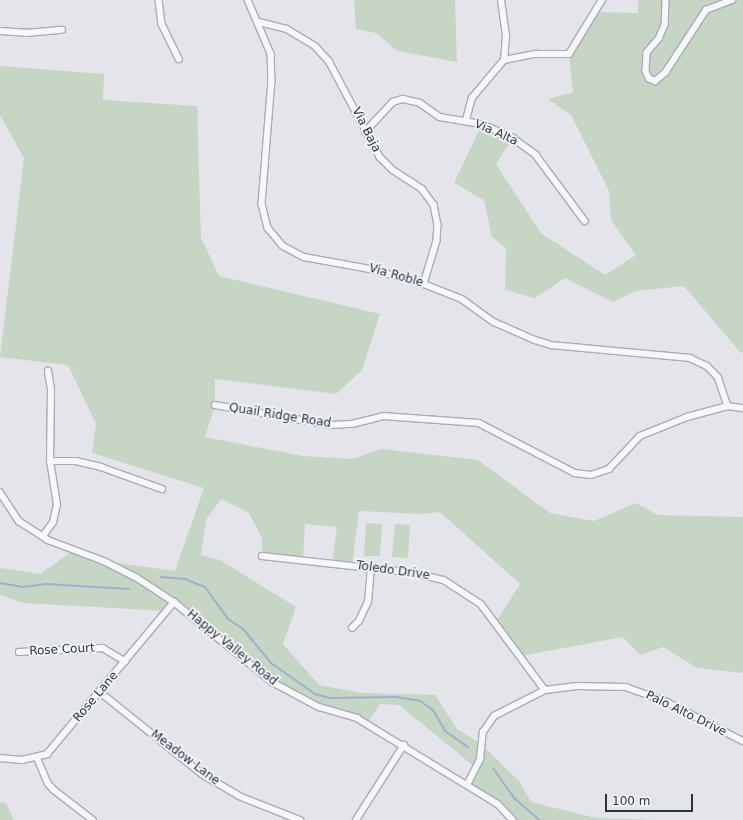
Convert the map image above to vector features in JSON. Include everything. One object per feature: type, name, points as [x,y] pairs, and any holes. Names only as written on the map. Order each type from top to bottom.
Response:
[{"type":"street","points":[[159,0],[162,24],[179,59]]},
{"type":"street","name":"Via Roble","points":[[248,0],[269,45],[271,62],[262,204],[265,221],[273,235],[282,246],[304,258],[370,269],[424,284],[462,299],[494,322],[535,340],[551,345],[695,360],[706,366],[718,377],[728,406]]},
{"type":"street","points":[[466,120],[472,98],[504,60],[506,36],[501,0]]},
{"type":"street","points":[[504,60],[536,54],[569,54],[602,0]]},
{"type":"street","points":[[666,0],[665,25],[659,39],[648,53],[646,71],[650,78],[655,81],[665,73],[706,10],[732,0]]},
{"type":"street","name":"Via Baja","points":[[259,22],[287,29],[315,46],[329,61],[365,132],[380,157],[394,170],[422,189],[434,205],[438,225],[437,241],[424,284]]},
{"type":"street","points":[[0,31],[26,33],[62,30]]},
{"type":"street","name":"Via Alta","points":[[365,132],[396,100],[410,100],[420,103],[440,118],[466,120],[512,138],[534,153],[585,221]]},
{"type":"street","points":[[43,536],[52,522],[57,505],[57,493],[50,461],[52,390],[48,371]]},
{"type":"street","name":"Quail Ridge Road","points":[[215,405],[331,425],[352,424],[383,416],[479,423],[575,473],[591,475],[609,469],[640,436],[687,417],[728,406],[743,408]]},
{"type":"street","points":[[50,461],[76,461],[101,467],[162,490]]},
{"type":"street","name":"Happy Valley Road","points":[[0,492],[19,520],[43,536],[136,577],[174,602],[272,682],[319,707],[357,718],[404,745],[498,804],[512,820]]},
{"type":"street","name":"Toledo Drive","points":[[262,556],[371,567],[431,576],[463,590],[481,604],[496,622],[546,690]]},
{"type":"street","points":[[352,628],[359,621],[368,602],[371,567]]},
{"type":"street","name":"Rose Lane","points":[[0,758],[10,761],[47,754],[174,602]]},
{"type":"street","name":"Rose Court","points":[[19,652],[103,648],[125,662]]},
{"type":"street","name":"Palo Alto Drive","points":[[467,785],[480,759],[483,732],[494,716],[546,690],[577,686],[626,687],[667,702],[743,741]]},
{"type":"street","name":"Meadow Lane","points":[[100,692],[205,776],[239,796],[300,820]]},
{"type":"street","points":[[356,820],[404,745]]},
{"type":"street","points":[[37,757],[48,783],[54,790],[93,820]]},
{"type":"green space","points":[[354,0],[455,0],[457,62],[397,51],[376,33],[356,29]]},
{"type":"green space","points":[[638,0],[743,0],[743,353],[740,352],[684,286],[636,291],[613,302],[565,278],[535,298],[505,290],[506,248],[492,237],[484,200],[454,183],[482,124],[513,138],[496,164],[541,233],[605,275],[636,255],[611,220],[609,191],[571,115],[548,99],[573,92],[569,54],[594,12],[638,13]]},
{"type":"green space","points":[[0,66],[104,74],[103,100],[197,106],[201,238],[219,276],[380,314],[362,370],[336,394],[215,379],[215,405],[205,437],[303,456],[353,459],[381,449],[478,460],[550,513],[594,521],[636,503],[658,515],[743,517],[743,673],[697,668],[663,647],[640,655],[623,637],[521,656],[496,622],[520,584],[440,512],[422,514],[359,511],[352,565],[332,563],[337,527],[305,524],[303,559],[262,556],[262,538],[249,513],[221,499],[206,520],[201,555],[220,560],[296,607],[283,644],[319,685],[363,693],[435,695],[457,729],[481,744],[519,781],[531,802],[596,818],[653,820],[513,820],[467,785],[475,767],[399,705],[380,704],[367,724],[319,707],[272,682],[175,602],[167,611],[23,603],[0,595],[0,568],[40,574],[74,550],[104,561],[175,571],[204,488],[92,453],[96,424],[68,365],[0,357],[24,158],[0,115]]},
{"type":"green space","points":[[366,523],[382,524],[380,556],[364,556]]},
{"type":"green space","points":[[395,524],[410,525],[408,558],[392,557]]},
{"type":"green space","points":[[0,802],[6,803],[14,820],[0,820]]},
{"type":"waterway","points":[[161,577],[185,579],[205,587],[228,619],[243,629],[271,663],[315,694],[330,698],[396,697],[420,701],[433,710],[445,731],[468,747]]},
{"type":"waterway","points":[[0,583],[22,587],[47,584],[129,589]]},
{"type":"waterway","points":[[493,768],[514,798],[539,820]]}]
